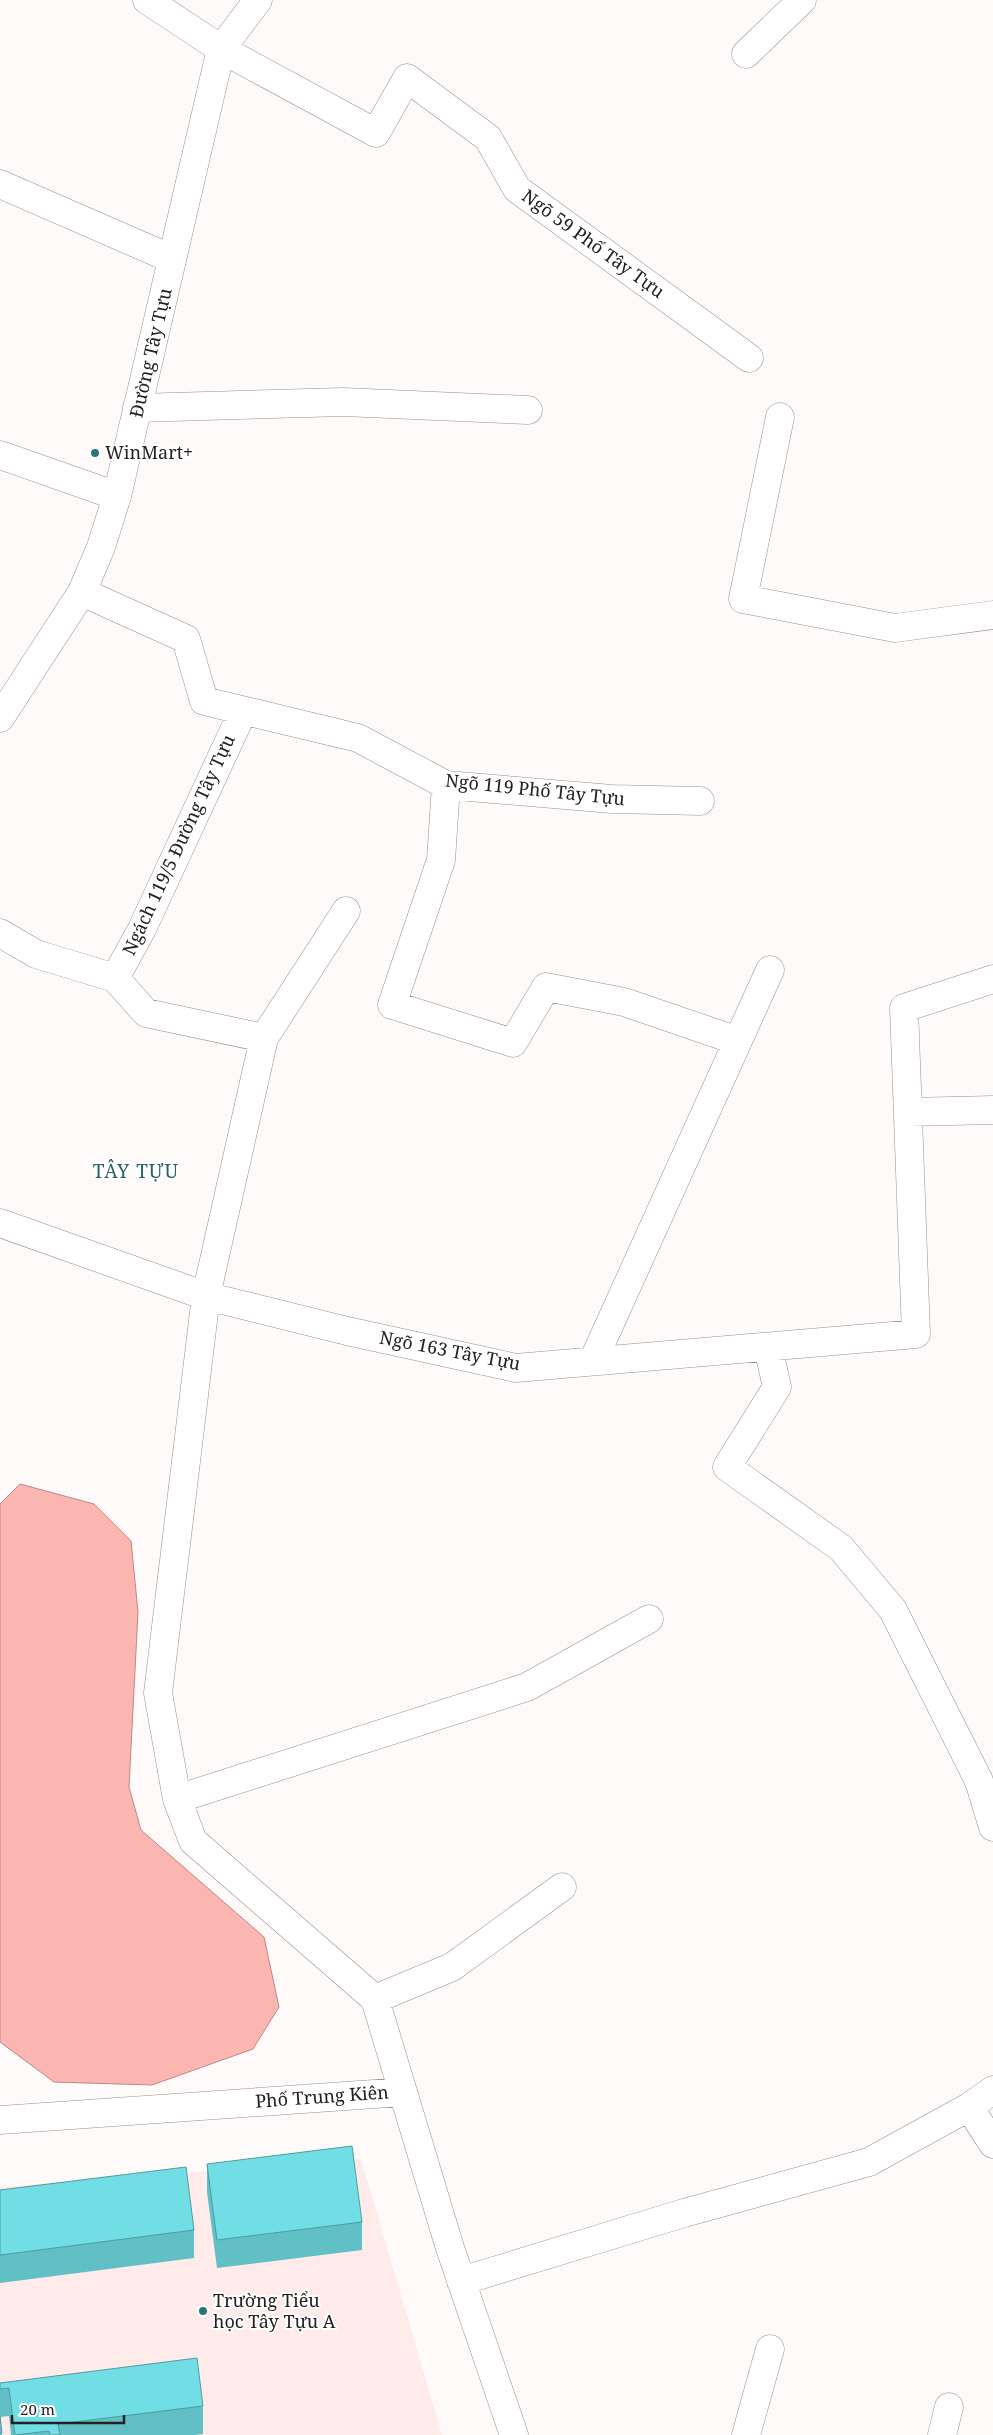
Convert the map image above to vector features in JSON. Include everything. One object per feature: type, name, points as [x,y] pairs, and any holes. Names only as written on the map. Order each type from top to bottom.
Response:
[{"type":"street","points":[[147,0],[221,49],[258,0]]},
{"type":"street","points":[[746,54],[802,0]]},
{"type":"street","name":"Đường Tây Tựu","points":[[4,705],[82,592],[101,547],[117,496],[221,49]]},
{"type":"street","name":"Ngõ 59 Phố Tây Tựu","points":[[221,49],[376,133],[407,78],[488,138],[517,188],[749,358]]},
{"type":"street","points":[[0,184],[172,259]]},
{"type":"street","points":[[138,408],[343,402],[528,410]]},
{"type":"street","points":[[780,417],[743,599],[894,628],[993,615]]},
{"type":"street","points":[[0,455],[117,496]]},
{"type":"street","name":"Ngõ 119 Phố Tây Tựu","points":[[82,592],[186,639],[204,701],[358,738],[446,785],[612,799],[700,801]]},
{"type":"street","name":"Ngách 119/5 Đường Tây Tựu","points":[[115,978],[142,929],[243,711]]},
{"type":"street","points":[[446,785],[441,860],[392,1005],[513,1044],[546,988],[624,1002],[738,1041]]},
{"type":"street","points":[[346,911],[264,1038],[206,1296],[158,1693],[177,1799],[193,1841],[375,1999],[403,2092]]},
{"type":"street","points":[[0,933],[36,954],[115,978],[146,1012],[264,1038]]},
{"type":"street","points":[[593,1361],[770,970]]},
{"type":"street","points":[[993,979],[904,1008],[908,1112],[993,1110]]},
{"type":"street","name":"Ngõ 163 Tây Tựu","points":[[0,1223],[206,1296],[347,1331],[516,1368],[916,1334],[908,1112]]},
{"type":"street","points":[[768,1347],[777,1387],[727,1467],[841,1548],[893,1610],[979,1782],[993,1827]]},
{"type":"street","points":[[177,1799],[527,1686],[649,1619]]},
{"type":"street","points":[[375,1999],[452,1967],[562,1887]]},
{"type":"street","points":[[461,2282],[684,2213],[869,2162],[969,2107],[993,2090]]},
{"type":"street","name":"Phố Trung Kiên","points":[[0,2120],[403,2092],[461,2282],[514,2435]]},
{"type":"street","points":[[969,2107],[993,2144]]},
{"type":"street","points":[[746,2435],[770,2349]]},
{"type":"street","points":[[942,2435],[949,2408]]},
{"type":"shaded area","points":[[20,1484],[94,1504],[131,1541],[138,1612],[129,1787],[141,1830],[264,1937],[279,2007],[253,2049],[152,2085],[54,2082],[0,2042],[0,1504]]},
{"type":"shaded area","name":"Trường Tiểu học Tây Tựu A","points":[[361,2159],[442,2435],[0,2435],[0,2187]]},
{"type":"building","points":[[352,2146],[362,2222],[217,2240],[207,2164]]},
{"type":"building","points":[[186,2167],[194,2230],[0,2255],[0,2190]]},
{"type":"building","points":[[197,2358],[203,2406],[58,2424],[60,2435],[50,2435],[49,2431],[15,2435],[9,2388],[0,2389],[0,2383]]},
{"type":"building","points":[[0,2416],[2,2433],[0,2433]]},
{"type":"place","name":"WinMart+","points":[[95,453]]},
{"type":"place","name":"Trường Tiểu học Tây Tựu A","points":[[203,2311]]},
{"type":"district","name":"TÂY TỰU","points":[[136,1171]]}]
